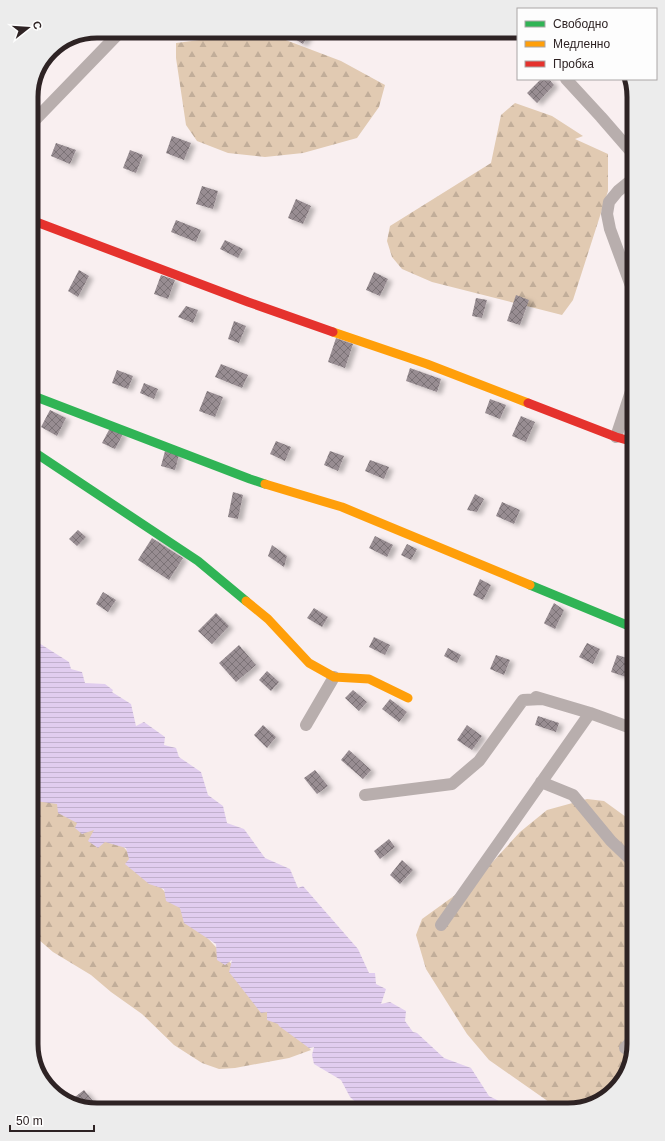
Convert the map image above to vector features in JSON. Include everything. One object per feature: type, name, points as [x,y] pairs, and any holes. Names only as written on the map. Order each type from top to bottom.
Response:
[{"type":"street","points":[[38,117],[114,38]]},
{"type":"street","points":[[567,80],[627,147]]},
{"type":"street","points":[[627,184],[618,191],[609,202],[607,214],[610,229],[627,275]]},
{"type":"street","points":[[38,223],[248,302],[427,364],[627,440]]},
{"type":"street","points":[[38,398],[250,479],[342,507],[627,625]]},
{"type":"street","points":[[616,437],[627,404]]},
{"type":"street","points":[[38,455],[198,561],[268,619],[309,663],[334,677],[369,679],[408,698]]},
{"type":"street","points":[[306,725],[334,677]]},
{"type":"street","points":[[365,795],[452,784],[479,761],[523,700],[539,698],[590,713],[627,726]]},
{"type":"street","points":[[441,925],[590,713]]},
{"type":"street","points":[[542,782],[573,795],[611,841],[627,856]]},
{"type":"green space","points":[[215,38],[283,39],[341,61],[385,85],[379,107],[357,138],[303,153],[265,157],[228,153],[197,141],[186,125],[176,58],[176,43]]},
{"type":"green space","points":[[515,103],[552,116],[583,136],[575,139],[608,154],[608,191],[573,300],[562,315],[432,282],[402,269],[392,257],[387,241],[390,226],[491,163],[501,115]]},
{"type":"green space","points":[[38,778],[79,799],[311,1050],[289,1058],[235,1068],[219,1069],[202,1063],[174,1045],[142,1014],[111,992],[91,975],[53,952],[38,939]]},
{"type":"green space","points":[[587,799],[604,801],[627,818],[627,1044],[625,1059],[619,1074],[607,1088],[594,1097],[580,1102],[551,1103],[489,1060],[467,1034],[426,969],[416,935],[422,919],[476,880],[520,832],[547,810]]},
{"type":"shaded area","points":[[38,642],[69,662],[71,669],[82,672],[85,683],[105,684],[113,690],[112,692],[131,704],[136,726],[144,722],[165,737],[164,745],[176,748],[179,757],[201,772],[208,795],[223,806],[227,823],[244,829],[265,858],[290,869],[298,888],[303,886],[358,949],[369,973],[375,973],[376,984],[386,989],[381,1004],[390,1002],[406,1011],[405,1021],[413,1032],[417,1033],[444,1058],[471,1068],[489,1096],[500,1103],[356,1103],[350,1097],[341,1080],[314,1064],[312,1055],[314,1047],[309,1048],[278,1024],[267,1020],[267,1012],[261,1013],[229,972],[232,960],[225,965],[217,960],[216,944],[184,923],[180,908],[166,901],[164,889],[149,884],[125,864],[129,859],[126,848],[105,842],[98,848],[88,841],[94,830],[82,834],[75,828],[77,823],[58,813],[57,804],[38,801]]},
{"type":"building","points":[[293,38],[307,38],[303,44]]},
{"type":"building","points":[[540,80],[550,80],[554,85],[537,103],[527,93]]},
{"type":"building","points":[[172,136],[191,143],[184,160],[166,153]]},
{"type":"building","points":[[56,143],[76,150],[70,164],[51,156]]},
{"type":"building","points":[[130,150],[143,155],[136,173],[123,168]]},
{"type":"building","points":[[202,186],[218,191],[213,209],[196,204]]},
{"type":"building","points":[[296,199],[311,206],[303,224],[288,218]]},
{"type":"building","points":[[176,220],[201,230],[196,242],[171,232]]},
{"type":"building","points":[[225,240],[243,249],[238,258],[220,249]]},
{"type":"building","points":[[79,270],[89,276],[78,297],[68,291]]},
{"type":"building","points":[[374,272],[388,279],[380,296],[366,290]]},
{"type":"building","points":[[161,275],[175,280],[168,299],[154,294]]},
{"type":"building","points":[[516,295],[529,300],[520,325],[507,321]]},
{"type":"building","points":[[476,298],[487,300],[482,318],[472,316]]},
{"type":"building","points":[[186,306],[198,310],[193,323],[178,317]]},
{"type":"building","points":[[234,321],[246,326],[239,343],[228,339]]},
{"type":"building","points":[[336,338],[353,344],[345,368],[328,362]]},
{"type":"building","points":[[221,364],[248,375],[242,388],[215,377]]},
{"type":"building","points":[[410,368],[441,379],[437,392],[406,381]]},
{"type":"building","points":[[117,370],[133,376],[128,389],[112,383]]},
{"type":"building","points":[[144,383],[158,389],[154,399],[140,393]]},
{"type":"building","points":[[207,391],[223,397],[215,417],[199,411]]},
{"type":"building","points":[[490,399],[506,405],[500,419],[485,413]]},
{"type":"building","points":[[50,410],[66,418],[57,436],[41,427]]},
{"type":"building","points":[[521,416],[535,422],[526,442],[512,436]]},
{"type":"building","points":[[110,428],[123,434],[115,449],[102,443]]},
{"type":"building","points":[[276,441],[291,447],[285,461],[270,454]]},
{"type":"building","points":[[165,451],[179,455],[175,470],[161,466]]},
{"type":"building","points":[[330,451],[344,456],[338,471],[324,465]]},
{"type":"building","points":[[370,460],[389,467],[384,479],[365,471]]},
{"type":"building","points":[[233,492],[243,495],[238,519],[228,517]]},
{"type":"building","points":[[475,494],[484,499],[477,512],[467,510]]},
{"type":"building","points":[[502,502],[520,510],[514,524],[496,516]]},
{"type":"building","points":[[78,530],[86,537],[77,546],[69,539]]},
{"type":"building","points":[[375,536],[393,545],[387,557],[369,548]]},
{"type":"building","points":[[152,538],[183,558],[169,580],[138,560]]},
{"type":"building","points":[[407,544],[417,549],[411,560],[401,555]]},
{"type":"building","points":[[272,545],[287,556],[284,567],[268,556]]},
{"type":"building","points":[[480,579],[491,585],[483,600],[473,595]]},
{"type":"building","points":[[103,592],[116,600],[108,612],[96,604]]},
{"type":"building","points":[[554,603],[564,610],[555,629],[544,623]]},
{"type":"building","points":[[314,608],[328,617],[322,627],[307,618]]},
{"type":"building","points":[[216,613],[229,626],[212,644],[198,631]]},
{"type":"building","points":[[374,637],[390,645],[385,655],[369,647]]},
{"type":"building","points":[[587,643],[600,649],[593,664],[579,657]]},
{"type":"building","points":[[239,645],[256,665],[236,682],[219,663]]},
{"type":"building","points":[[448,648],[461,655],[457,663],[444,656]]},
{"type":"building","points":[[496,655],[510,660],[504,675],[490,669]]},
{"type":"building","points":[[617,655],[627,658],[627,677],[611,672]]},
{"type":"building","points":[[267,671],[279,682],[271,691],[259,680]]},
{"type":"building","points":[[353,690],[367,702],[359,711],[345,698]]},
{"type":"building","points":[[390,699],[407,712],[399,722],[382,709]]},
{"type":"building","points":[[538,716],[559,723],[556,732],[535,725]]},
{"type":"building","points":[[263,725],[276,737],[267,748],[254,735]]},
{"type":"building","points":[[467,725],[482,736],[472,750],[457,740]]},
{"type":"building","points":[[349,750],[371,770],[363,779],[341,760]]},
{"type":"building","points":[[315,770],[328,786],[317,794],[304,778]]},
{"type":"building","points":[[389,839],[395,847],[380,859],[374,851]]},
{"type":"building","points":[[402,860],[413,870],[400,884],[390,875]]},
{"type":"building","points":[[84,1090],[94,1102],[85,1102],[74,1098]]},
{"type":"traffic: fast","points":[[38,398],[265,484]]},
{"type":"traffic: fast","points":[[38,455],[198,561],[246,601]]},
{"type":"traffic: fast","points":[[530,585],[627,625]]},
{"type":"traffic: slow","points":[[333,332],[427,364],[528,403]]},
{"type":"traffic: slow","points":[[265,484],[342,507],[530,585]]},
{"type":"traffic: slow","points":[[246,601],[268,619],[309,663],[334,677],[369,679],[408,698]]},
{"type":"traffic: jam","points":[[38,223],[248,302],[333,332]]},
{"type":"traffic: jam","points":[[528,403],[627,440]]}]
